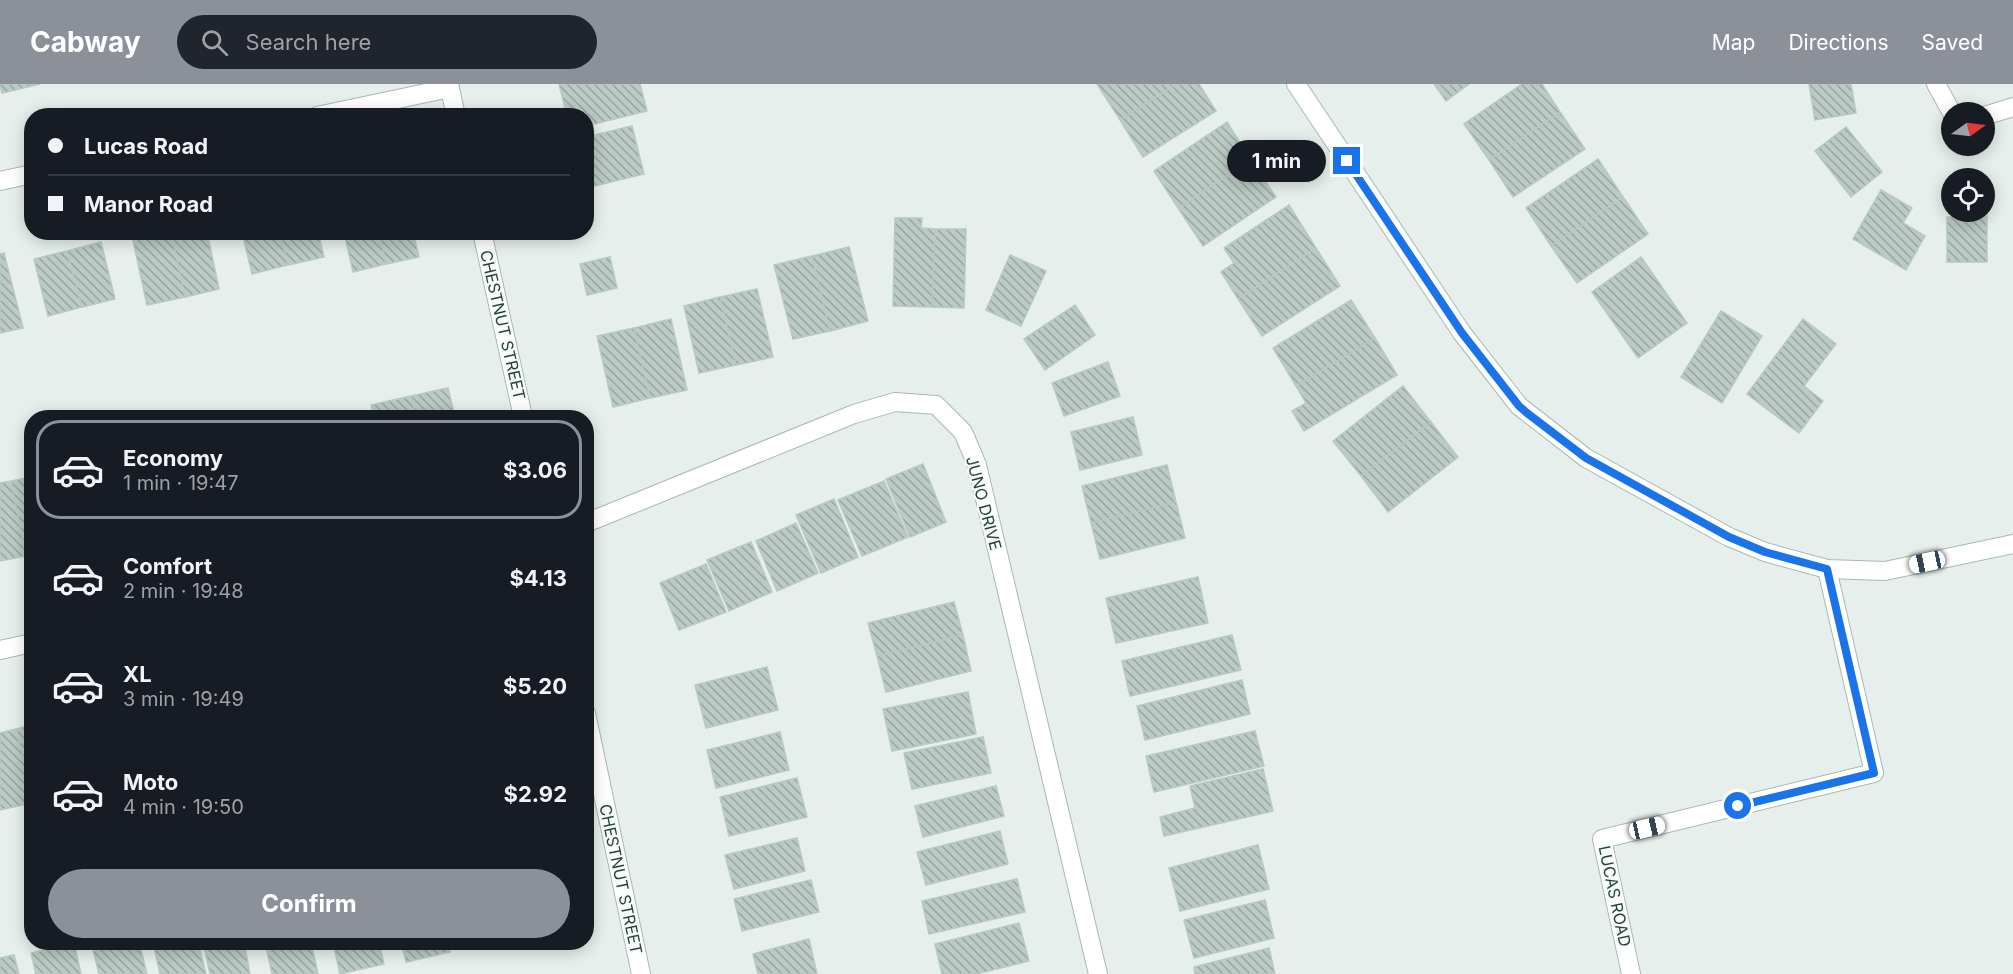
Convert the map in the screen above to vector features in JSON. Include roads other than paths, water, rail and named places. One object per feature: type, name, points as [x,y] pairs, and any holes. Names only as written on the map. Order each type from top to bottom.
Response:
[{"type":"street","points":[[1296,84],[1462,333],[1519,406],[1586,458],[1729,537],[1765,552],[1827,569],[1885,571],[2013,543]]},
{"type":"street","points":[[1935,84],[1946,102]]},
{"type":"street","points":[[352,108],[450,86],[454,108]]},
{"type":"street","points":[[1995,113],[2013,107]]},
{"type":"street","points":[[0,181],[24,176]]},
{"type":"street","name":"CHESTNUT STREET","points":[[484,240],[521,410]]},
{"type":"street","name":"JUNO DRIVE","points":[[594,520],[854,414],[895,402],[936,405],[963,432],[977,465],[1098,974]]},
{"type":"street","name":"LUCAS ROAD","points":[[1631,974],[1602,839],[1874,773],[1827,569]]},
{"type":"street","points":[[0,650],[24,645]]},
{"type":"street","name":"CHESTNUT STREET","points":[[594,751],[641,974]]}]
